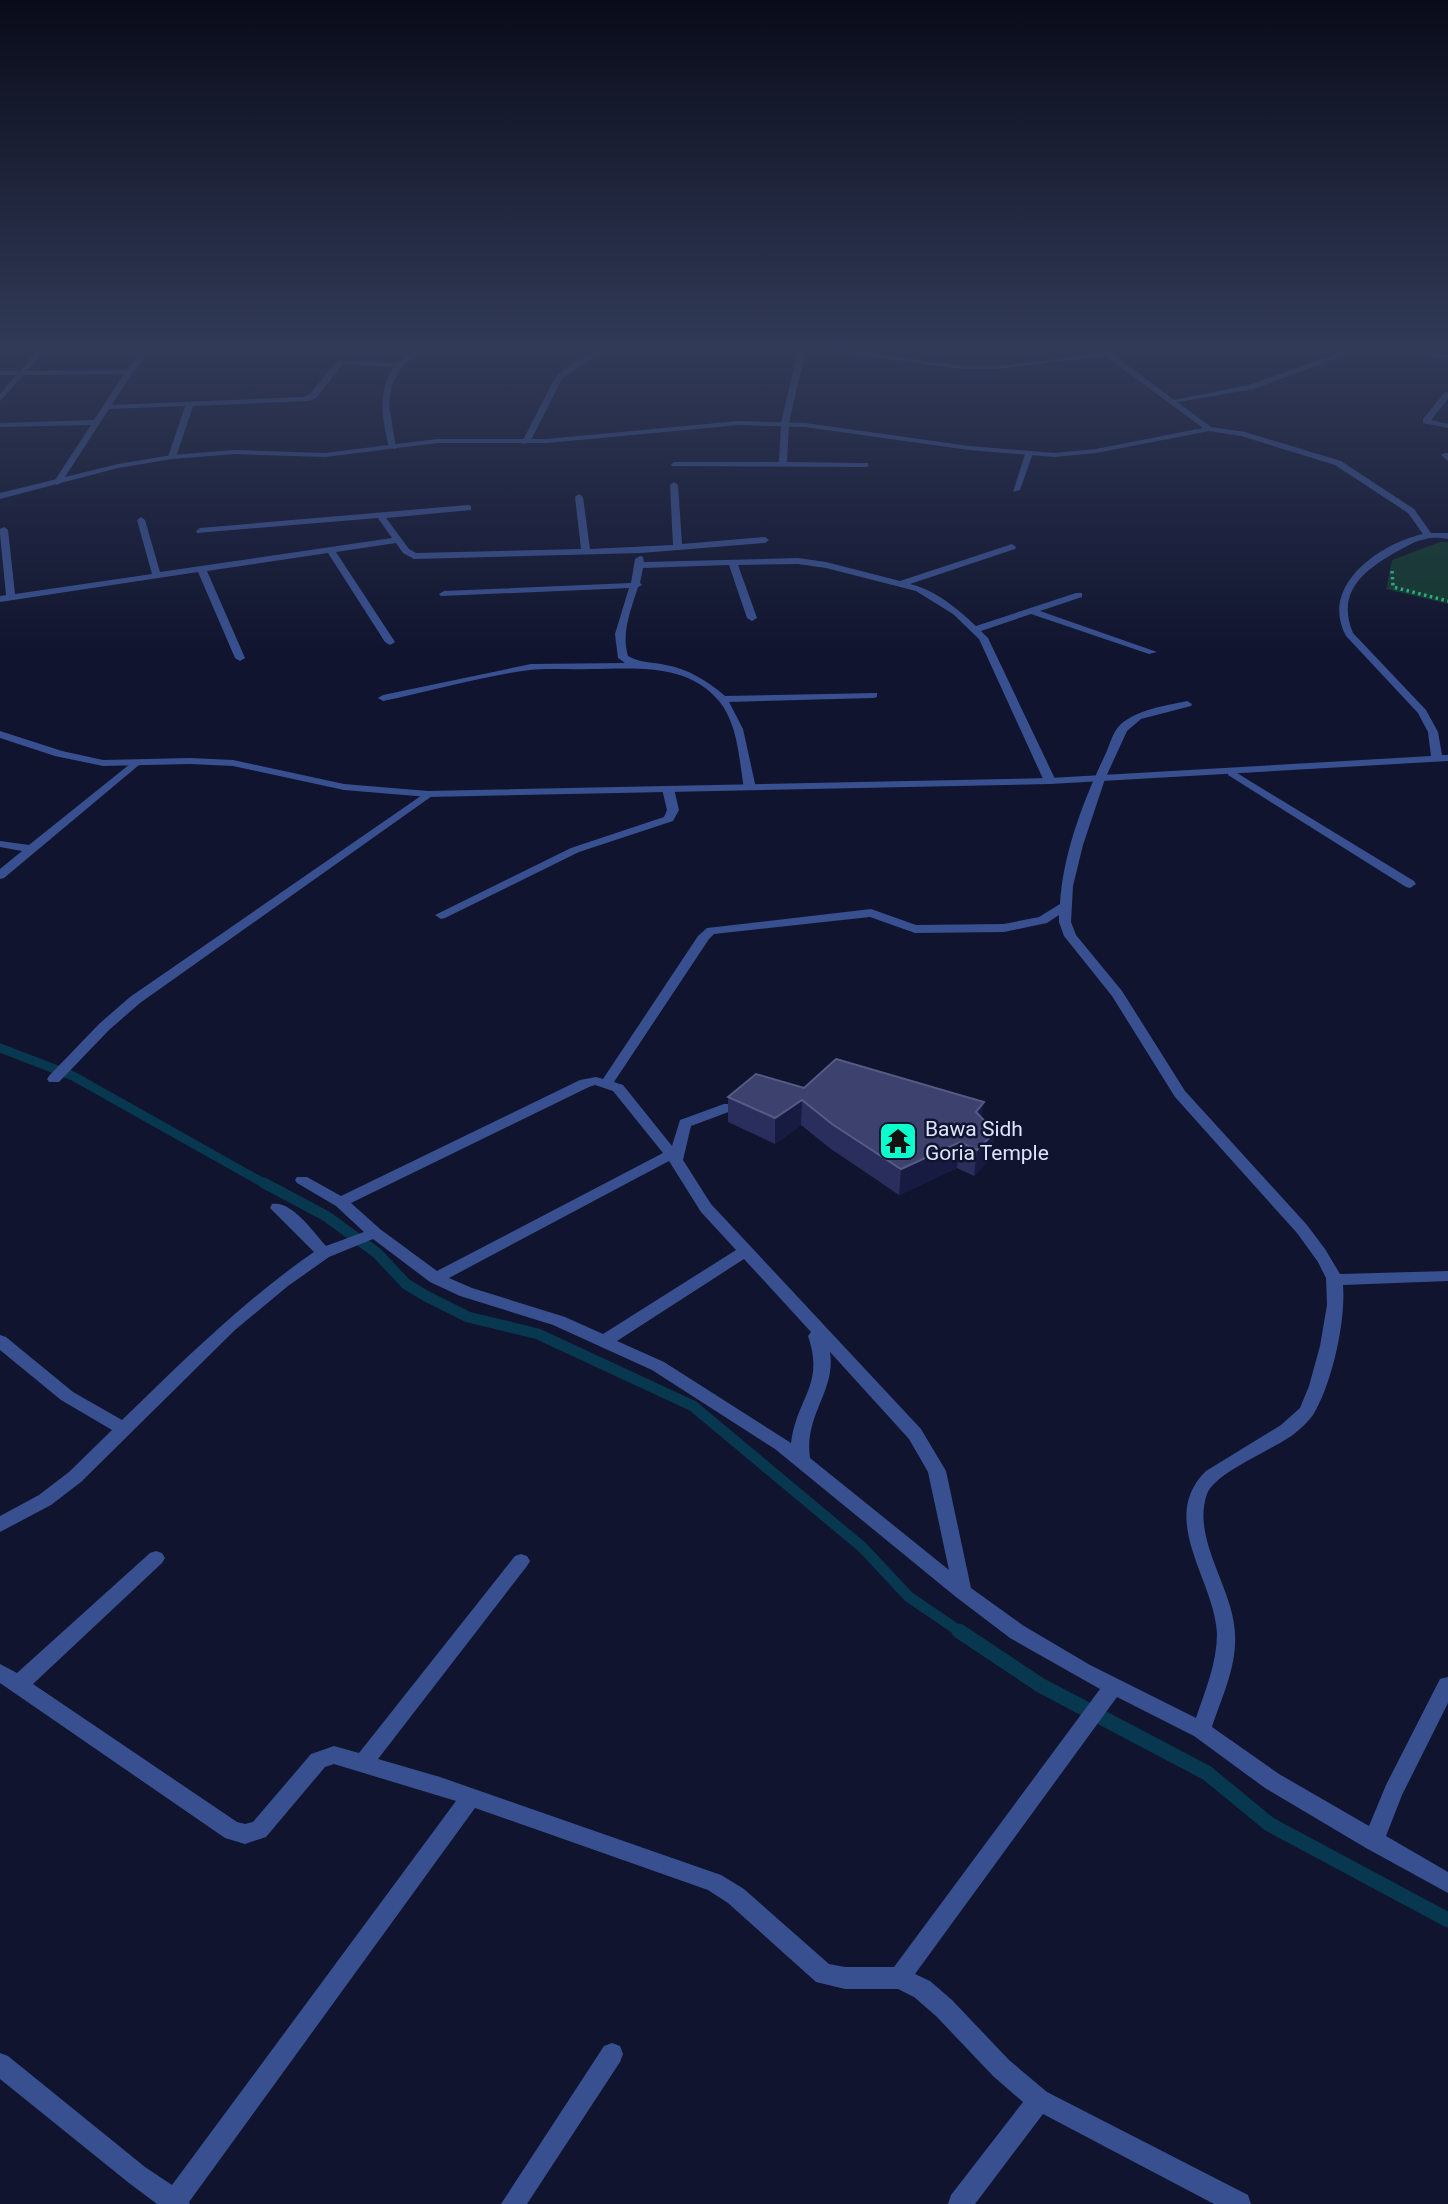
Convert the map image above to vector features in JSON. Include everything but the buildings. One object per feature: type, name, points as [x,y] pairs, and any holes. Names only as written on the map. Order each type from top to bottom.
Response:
[{"type":"street","points":[[57,483],[80,449]]},
{"type":"street","points":[[172,457],[175,449]]},
{"type":"street","points":[[0,495],[118,466],[172,457],[235,452],[325,454],[369,449]]},
{"type":"street","points":[[783,462],[784,449]]},
{"type":"street","points":[[995,449],[1029,453],[1107,449]]},
{"type":"street","points":[[1291,449],[1338,463],[1411,511],[1429,536]]},
{"type":"street","points":[[1016,491],[1029,453]]},
{"type":"street","points":[[675,464],[783,462],[865,465]]},
{"type":"street","points":[[674,485],[678,548]]},
{"type":"street","points":[[579,497],[586,551]]},
{"type":"street","points":[[200,531],[468,508]]},
{"type":"street","points":[[381,516],[398,540],[414,556],[641,550],[765,540]]},
{"type":"street","points":[[141,520],[157,577]]},
{"type":"street","points":[[4,530],[11,597]]},
{"type":"street","points":[[0,734],[83,759],[135,763],[190,761],[233,764],[344,787],[428,794],[1050,781],[1232,773],[1443,759],[1422,712],[1349,634],[1342,622],[1344,596],[1362,570],[1400,546],[1429,536],[1448,536]]},
{"type":"street","points":[[0,599],[398,540]]},
{"type":"street","points":[[903,583],[1012,547]]},
{"type":"street","points":[[641,550],[637,585],[622,625],[620,651],[629,662],[650,665],[704,682],[725,699],[737,719],[750,788]]},
{"type":"street","points":[[331,551],[390,642]]},
{"type":"street","points":[[640,565],[733,565],[798,561],[903,583],[931,596],[977,629],[1050,781]]},
{"type":"street","points":[[733,565],[752,618]]},
{"type":"street","points":[[202,570],[240,658]]},
{"type":"street","points":[[444,594],[637,585]]},
{"type":"street","points":[[977,629],[1079,595]]},
{"type":"street","points":[[1031,611],[1152,652]]},
{"type":"street","points":[[383,698],[531,667],[650,665]]},
{"type":"street","points":[[725,699],[873,695]]},
{"type":"street","points":[[1187,704],[1129,722],[1099,779],[1077,845],[1065,906],[1070,936],[1117,994],[1180,1094],[1302,1229],[1320,1251],[1335,1280],[1321,1374],[1306,1412],[1288,1429],[1214,1475],[1201,1486],[1197,1498],[1203,1563],[1226,1632],[1224,1657],[1201,1730]]},
{"type":"street","points":[[0,875],[135,763]]},
{"type":"street","points":[[1232,773],[1410,884]]},
{"type":"street","points":[[441,915],[575,850],[668,819],[673,810],[668,789]]},
{"type":"street","points":[[54,1079],[104,1027],[135,1000],[428,794]]},
{"type":"street","points":[[0,844],[30,849]]},
{"type":"street","points":[[607,1083],[704,936],[711,931],[871,913],[915,929],[1004,928],[1043,920],[1065,906]]},
{"type":"street","points":[[341,1202],[585,1083],[607,1083],[618,1088],[674,1157],[706,1208],[915,1434],[937,1471],[963,1592]]},
{"type":"street","points":[[436,1278],[674,1157],[685,1124],[729,1107]]},
{"type":"street","points":[[302,1180],[341,1202],[372,1235],[436,1278],[466,1292],[523,1307],[606,1340],[658,1366],[781,1444],[963,1592],[1017,1632],[1201,1730],[1272,1781],[1448,1883]]},
{"type":"street","points":[[276,1208],[330,1250]]},
{"type":"street","points":[[0,1525],[45,1500],[75,1477],[261,1298],[330,1250],[372,1235]]},
{"type":"street","points":[[606,1340],[746,1251]]},
{"type":"street","points":[[1335,1280],[1448,1276]]},
{"type":"street","points":[[802,1461],[797,1444],[799,1427],[826,1371],[824,1352],[810,1322]]},
{"type":"street","points":[[0,1341],[66,1396],[123,1429]]},
{"type":"street","points":[[18,1685],[156,1558]]},
{"type":"street","points":[[363,1763],[521,1561]]},
{"type":"street","points":[[0,1672],[232,1831],[245,1834],[259,1830],[318,1760],[334,1755],[471,1797],[714,1882],[736,1896],[824,1974],[845,1978],[900,1978],[922,1989],[944,2008],[1001,2068],[1039,2100],[1239,2204]]},
{"type":"street","points":[[1373,1841],[1393,1793],[1447,1685]]},
{"type":"street","points":[[900,1978],[1114,1686]]},
{"type":"street","points":[[0,2064],[176,2203],[471,1797]]},
{"type":"street","points":[[513,2204],[612,2054]]},
{"type":"street","points":[[960,2204],[1039,2100]]},
{"type":"path","points":[[1399,563],[1392,571],[1393,587],[1448,601]]},
{"type":"green space","points":[[1440,542],[1448,542],[1448,604],[1386,589],[1392,560]]},
{"type":"waterway","points":[[0,1048],[73,1076],[267,1185]]},
{"type":"waterway","points":[[264,1183],[326,1216],[377,1253],[406,1284],[426,1296],[468,1317],[538,1334],[693,1406],[862,1547],[909,1597],[962,1633]]},
{"type":"waterway","points":[[962,1633],[1040,1685],[1207,1773],[1269,1824],[1448,1920]]},
{"type":"place","name":"Bawa Sidh Goria Temple","points":[[898,1141]]}]
